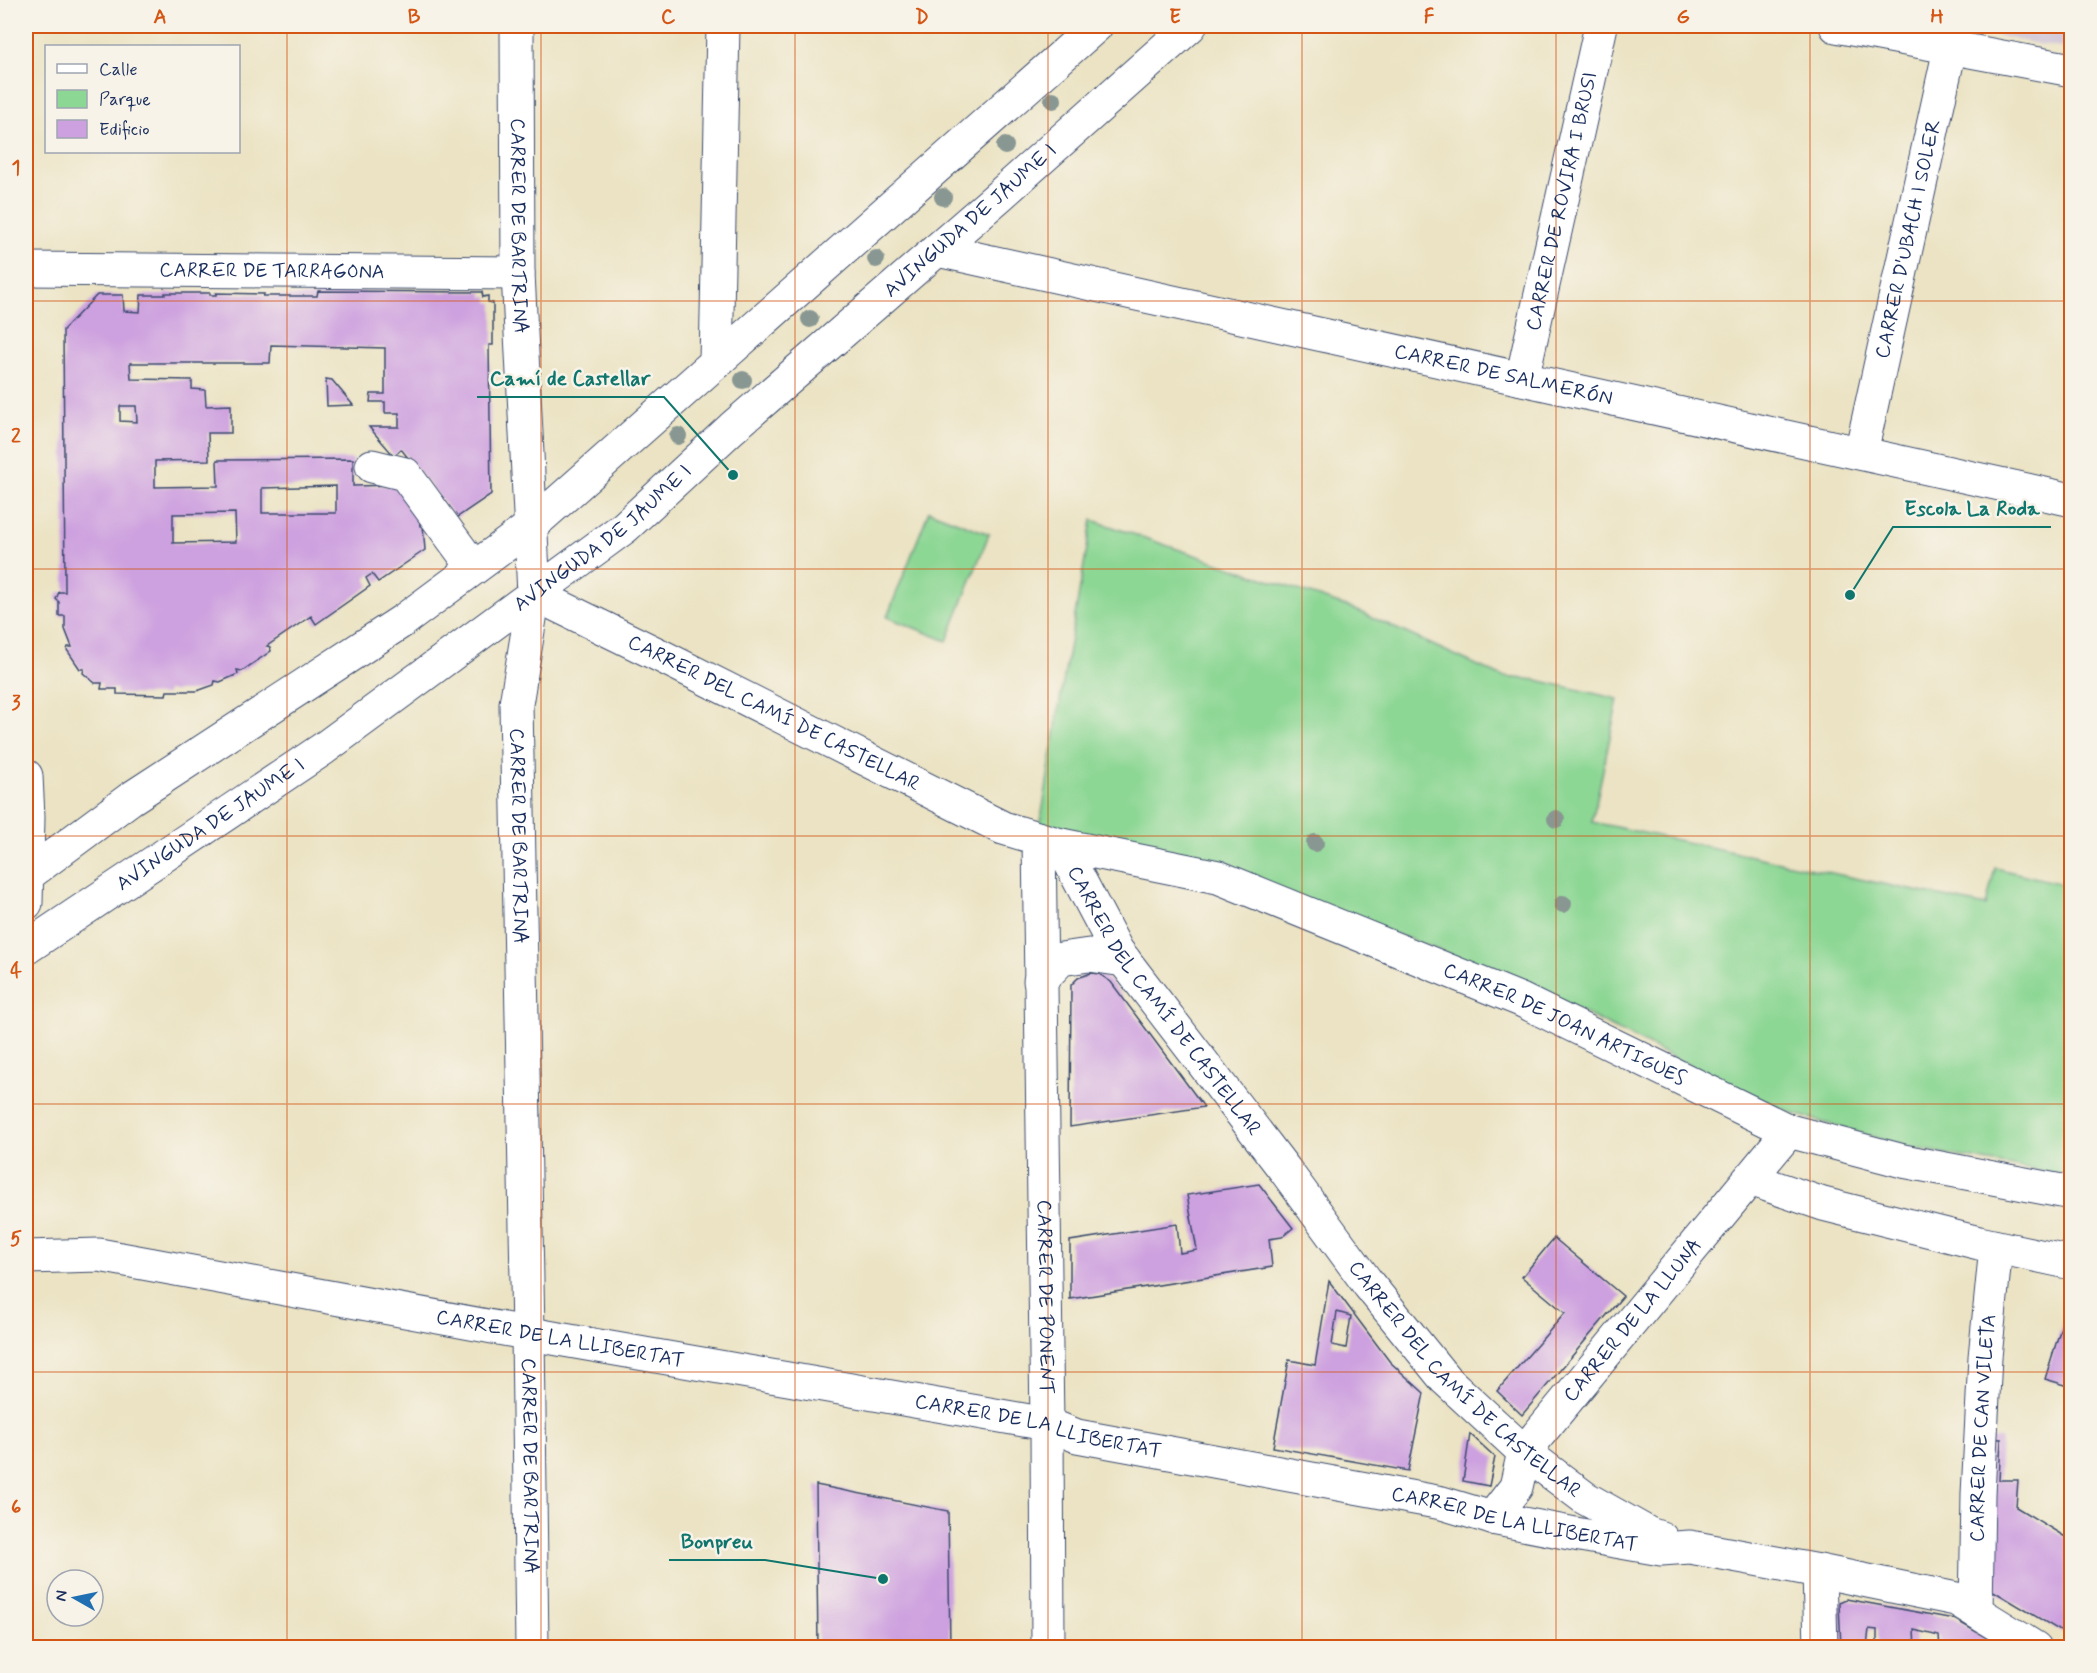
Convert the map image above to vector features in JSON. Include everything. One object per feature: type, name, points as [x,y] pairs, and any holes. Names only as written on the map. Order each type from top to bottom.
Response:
[{"type":"street","name":"CARRER DE BARTRINA","points":[[517,26],[518,273],[534,594],[516,704],[528,1333],[531,1647]]},
{"type":"street","points":[[716,362],[723,26]]},
{"type":"street","points":[[26,884],[130,799],[404,620],[531,526],[1096,26]]},
{"type":"street","name":"AVINGUDA DE JAUME I","points":[[26,948],[323,749],[626,527],[732,428],[1190,26]]},
{"type":"street","name":"CARRER DE ROVIRA I BRUSI","points":[[1522,379],[1601,26]]},
{"type":"street","points":[[1836,26],[1952,36],[2072,70]]},
{"type":"street","name":"CARRER D'UBACH I SOLER","points":[[1861,453],[1952,36]]},
{"type":"street","name":"CARRER DE SALMERÓN","points":[[937,250],[2072,500]]},
{"type":"street","name":"CARRER DE TARRAGONA","points":[[26,269],[518,273]]},
{"type":"street","points":[[372,466],[405,474],[474,568]]},
{"type":"street","name":"CARRER DEL CAMÍ DE CASTELLAR","points":[[534,594],[1002,828],[1050,842],[1117,951],[1285,1170],[1369,1285],[1445,1379],[1524,1452],[1594,1503],[1649,1534],[1690,1547]]},
{"type":"street","points":[[26,776],[28,817],[26,884]]},
{"type":"street","name":"CARRER DE PONENT","points":[[1048,1647],[1040,981],[1050,842]]},
{"type":"street","name":"CARRER DE JOAN ARTIGUES","points":[[1050,842],[1218,877],[1521,1000],[1789,1131],[1903,1161],[2072,1193]]},
{"type":"street","points":[[1040,981],[1061,960],[1089,955],[1124,960]]},
{"type":"street","name":"CARRER DE LA LLUNA","points":[[1492,1518],[1516,1487],[1524,1452],[1789,1131]]},
{"type":"street","points":[[1749,1179],[1823,1204],[1996,1247],[2072,1263]]},
{"type":"street","name":"CARRER DE CAN VILETA","points":[[1976,1611],[1978,1494],[1985,1357],[1996,1247]]},
{"type":"street","name":"CARRER DE LA LLIBERTAT","points":[[26,1257],[99,1255],[1047,1425],[1077,1436],[1442,1503],[1492,1518],[1661,1549],[1690,1547],[1819,1571],[1956,1599],[2034,1647]]},
{"type":"street","points":[[1819,1571],[1821,1647]]},
{"type":"shaded area","points":[[1947,26],[2071,26],[2071,50],[2013,39]]},
{"type":"green space","points":[[929,511],[989,534],[947,641],[887,617]]},
{"type":"green space","points":[[1092,520],[1351,608],[1503,677],[1537,680],[1618,699],[1592,822],[1986,906],[1995,868],[2071,886],[2071,1177],[1908,1147],[1791,1113],[1730,1086],[1520,981],[1224,869],[1040,826]]},
{"type":"building","points":[[318,291],[482,292],[483,297],[488,296],[488,302],[493,303],[493,345],[489,345],[491,494],[456,518],[401,449],[394,456],[369,427],[399,427],[399,413],[385,413],[385,402],[370,402],[371,394],[385,394],[385,348],[271,345],[270,363],[130,363],[131,379],[192,380],[192,389],[205,390],[206,406],[231,405],[231,433],[208,433],[209,460],[155,461],[155,487],[218,486],[217,460],[353,459],[353,486],[398,485],[419,513],[420,526],[423,526],[425,550],[378,582],[372,574],[366,578],[370,586],[316,624],[311,616],[267,646],[271,651],[242,671],[237,670],[238,674],[220,682],[215,681],[214,685],[197,691],[167,691],[166,695],[117,694],[117,689],[101,689],[102,683],[95,683],[83,673],[84,669],[80,669],[67,650],[68,647],[72,647],[65,629],[65,616],[59,616],[59,602],[56,599],[59,592],[65,592],[63,330],[97,295],[123,295],[124,311],[140,312],[141,295],[210,293],[210,295],[216,295],[216,293],[317,296]],"holes":[[[120,406],[136,406],[137,422],[120,421]],[[336,486],[336,513],[262,513],[262,488]],[[235,513],[236,542],[173,543],[173,514]]]},
{"type":"building","points":[[326,379],[332,380],[353,405],[327,406]]},
{"type":"building","points":[[1091,973],[1099,974],[1111,982],[1204,1107],[1070,1127],[1071,985],[1078,978]]},
{"type":"building","points":[[1259,1184],[1293,1228],[1282,1237],[1269,1239],[1272,1267],[1070,1299],[1070,1241],[1177,1224],[1180,1253],[1197,1250],[1187,1195]]},
{"type":"building","points":[[1554,1238],[1623,1296],[1522,1415],[1497,1391],[1565,1313],[1522,1277]]},
{"type":"building","points":[[1329,1281],[1390,1362],[1424,1393],[1408,1471],[1273,1447],[1289,1360],[1315,1365]],"holes":[[[1337,1312],[1351,1316],[1346,1348],[1332,1345]]]},
{"type":"building","points":[[2072,1296],[2072,1387],[2045,1379]]},
{"type":"building","points":[[1470,1434],[1495,1457],[1489,1486],[1463,1481]]},
{"type":"building","points":[[1988,1438],[2001,1439],[1999,1480],[2018,1480],[2016,1507],[2072,1541],[2072,1638],[1985,1586]]},
{"type":"building","points":[[816,1485],[948,1511],[950,1647],[818,1647]]},
{"type":"building","points":[[1846,1599],[1954,1619],[2003,1647],[1940,1647],[1939,1636],[1914,1630],[1915,1647],[1877,1647],[1877,1630],[1869,1629],[1867,1647],[1841,1647],[1839,1602]]},
{"type":"place","name":"Camí de Castellar","points":[[733,475]]},
{"type":"place","name":"Escola La Roda","points":[[1850,595]]},
{"type":"place","name":"Bonpreu","points":[[883,1579]]}]
